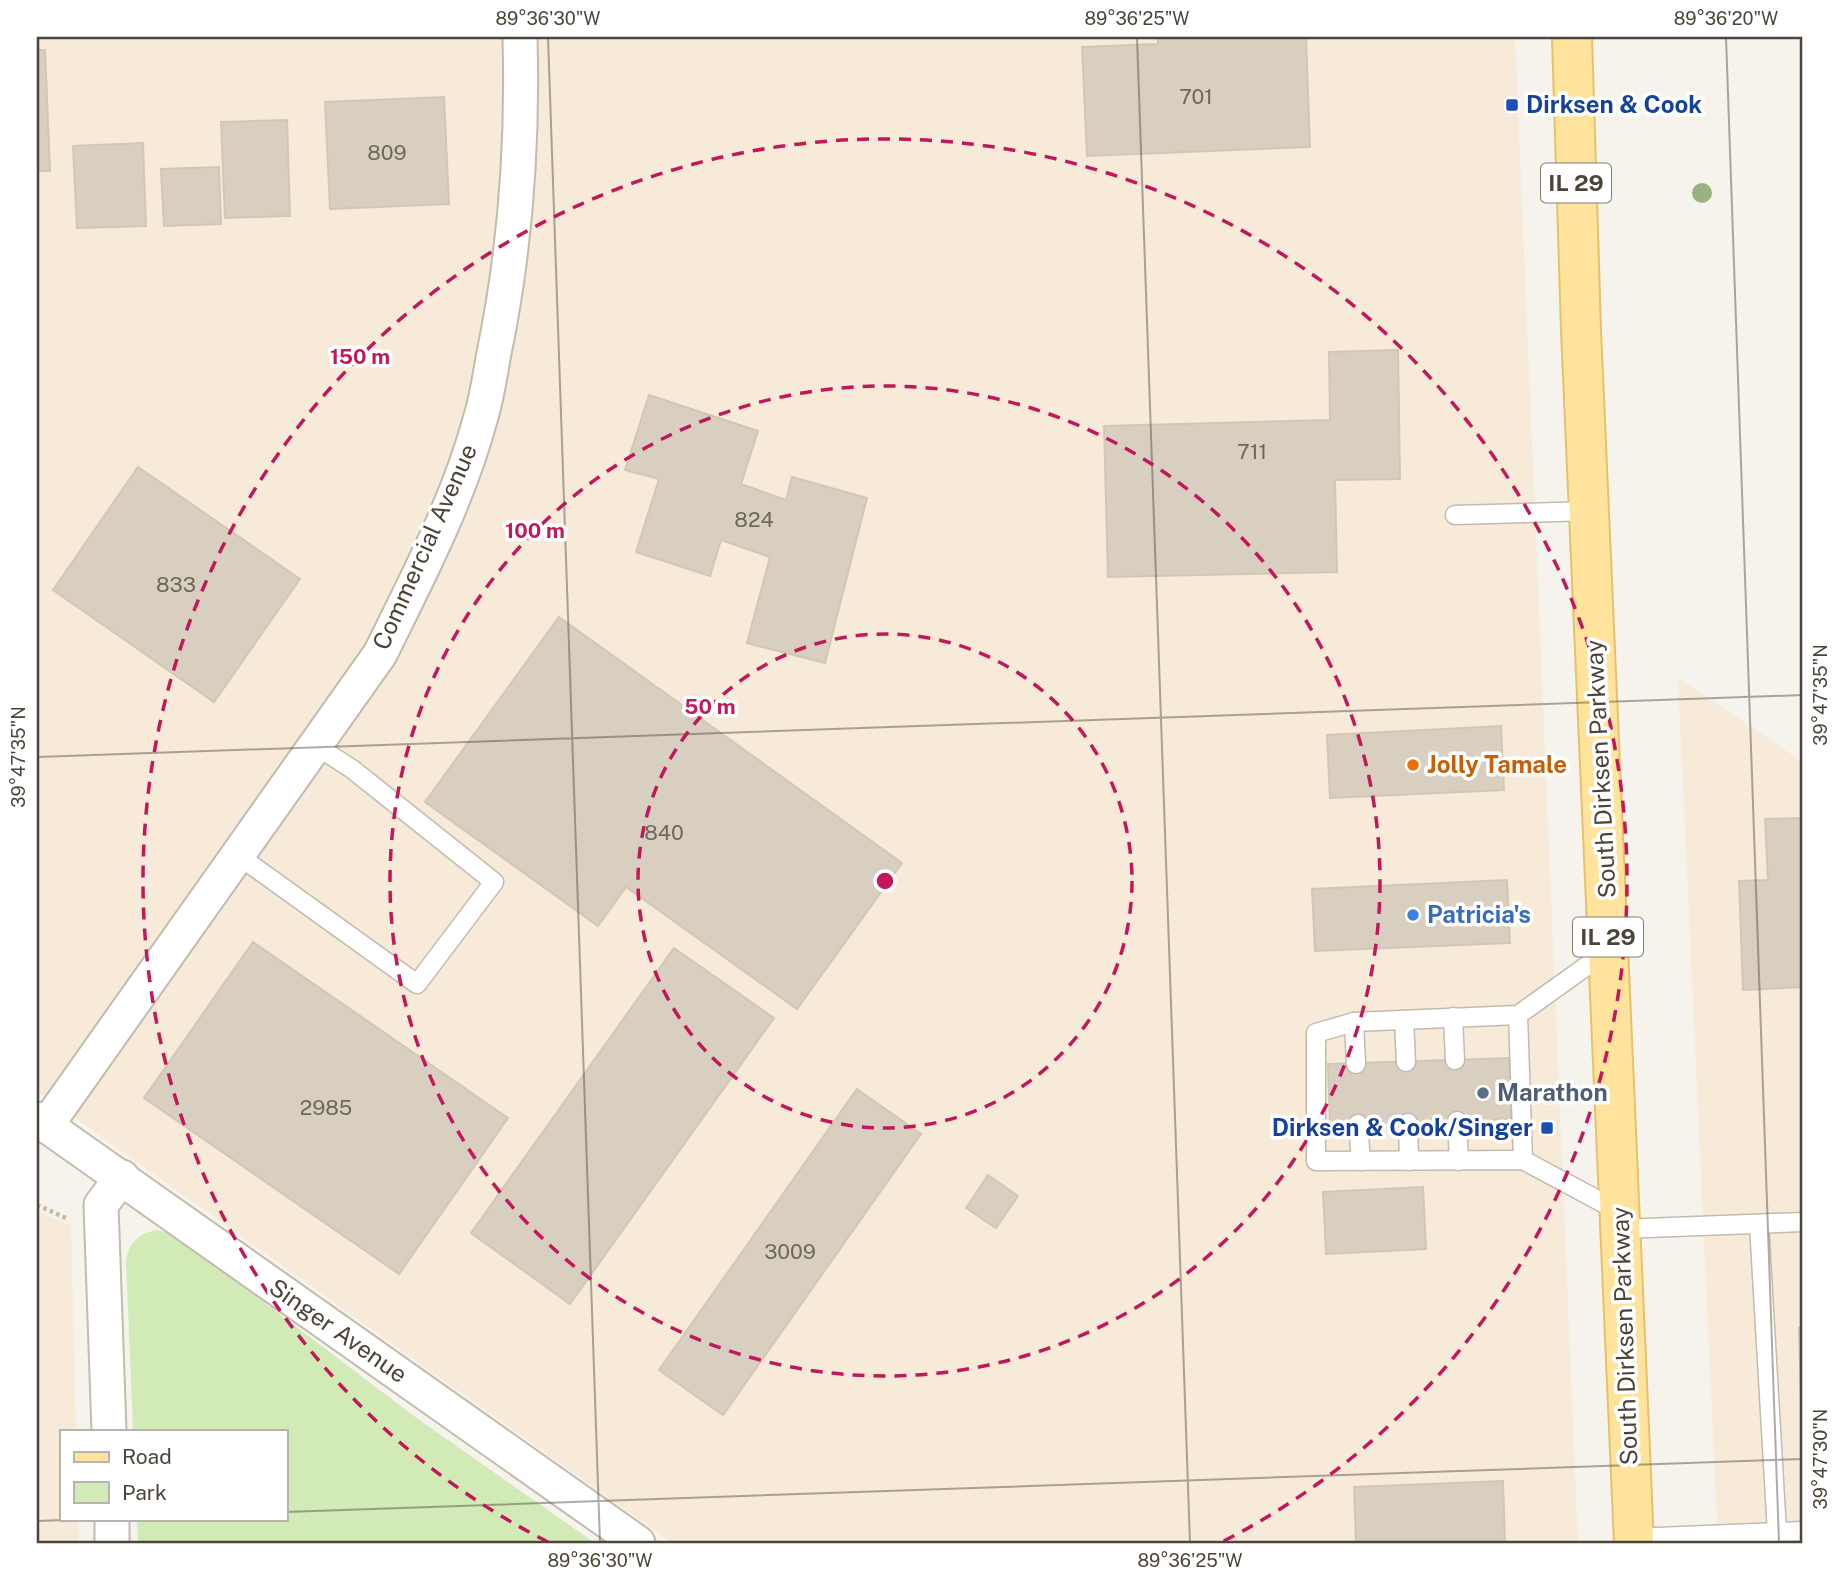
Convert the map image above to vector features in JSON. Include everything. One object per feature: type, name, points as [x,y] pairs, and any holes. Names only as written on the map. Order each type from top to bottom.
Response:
[{"type":"main road","name":"South Dirksen Parkway","points":[[1572,37],[1589,511],[1633,1541]]},
{"type":"street","name":"Commercial Avenue","points":[[41,1123],[239,856],[380,654],[450,501],[480,421],[515,233],[522,148],[520,37]]},
{"type":"street","name":"Singer Avenue","points":[[41,1123],[122,1177],[638,1543]]},
{"type":"street","points":[[109,1430],[102,1205],[122,1177]]},
{"type":"street","points":[[112,1520],[112,1543]]},
{"type":"lane","points":[[1455,515],[1589,511]]},
{"type":"lane","points":[[239,856],[417,984],[494,882],[352,769],[315,745]]},
{"type":"lane","points":[[1609,950],[1518,1014],[1354,1022],[1316,1033],[1317,1161],[1523,1160],[1620,1220],[1759,1224],[1803,1222]]},
{"type":"lane","points":[[1518,1014],[1523,1160]]},
{"type":"lane","points":[[1453,1017],[1455,1060]]},
{"type":"lane","points":[[1404,1020],[1406,1062]]},
{"type":"lane","points":[[1354,1022],[1356,1064]]},
{"type":"lane","points":[[1457,1121],[1459,1161]]},
{"type":"lane","points":[[1408,1123],[1409,1161]]},
{"type":"lane","points":[[1358,1124],[1361,1161]]},
{"type":"lane","points":[[1759,1224],[1777,1532]]},
{"type":"lane","points":[[1633,1541],[1803,1531]]},
{"type":"path","points":[[37,1205],[77,1223]]},
{"type":"shaded area","points":[[37,37],[1515,37],[1578,1543],[672,1543],[37,1091]]},
{"type":"shaded area","points":[[1678,678],[1803,762],[1803,1543],[1718,1543]]},
{"type":"shaded area","points":[[37,1211],[71,1226],[76,1430],[60,1430],[60,1520],[78,1520],[79,1543],[37,1543]]},
{"type":"green space","points":[[157,1230],[169,1233],[191,1247],[418,1419],[595,1543],[138,1543],[137,1520],[287,1520],[287,1430],[133,1430],[126,1259],[136,1239]]},
{"type":"building","points":[[1158,37],[1306,37],[1310,147],[1087,156],[1082,47],[1158,44]]},
{"type":"building","points":[[37,50],[45,50],[50,171],[37,171]]},
{"type":"building","points":[[444,97],[449,204],[330,209],[325,102]]},
{"type":"building","points":[[287,120],[290,216],[225,218],[221,122]]},
{"type":"building","points":[[143,143],[146,226],[77,228],[73,146]]},
{"type":"building","points":[[219,167],[221,224],[164,226],[161,169]]},
{"type":"building","points":[[1398,350],[1400,479],[1335,480],[1337,572],[1108,577],[1104,426],[1330,420],[1329,352]]},
{"type":"building","points":[[649,395],[758,431],[741,484],[786,500],[792,477],[867,498],[825,663],[747,643],[770,557],[721,540],[710,576],[636,552],[659,479],[625,470]]},
{"type":"building","points":[[138,467],[300,579],[214,702],[53,590]]},
{"type":"building","points":[[559,617],[902,863],[797,1009],[626,887],[598,926],[425,802]]},
{"type":"building","points":[[1501,726],[1504,790],[1330,798],[1327,735]]},
{"type":"building","points":[[1803,818],[1803,987],[1743,990],[1739,881],[1768,880],[1765,819]]},
{"type":"building","points":[[1507,880],[1510,943],[1315,951],[1312,889]]},
{"type":"building","points":[[253,942],[508,1118],[399,1274],[144,1098]]},
{"type":"building","points":[[674,948],[774,1018],[570,1304],[471,1233]]},
{"type":"building","points":[[1509,1058],[1511,1119],[1330,1125],[1328,1064]]},
{"type":"building","points":[[857,1089],[921,1134],[723,1415],[659,1370]]},
{"type":"building","points":[[988,1175],[1018,1196],[996,1228],[966,1208]]},
{"type":"building","points":[[1423,1187],[1426,1249],[1326,1254],[1323,1192]]},
{"type":"building","points":[[1803,1327],[1803,1403],[1801,1403],[1799,1328]]},
{"type":"building","points":[[1503,1481],[1505,1543],[1356,1543],[1354,1487]]},
{"type":"place","name":"Dirksen & Cook","points":[[1512,105]]},
{"type":"place","name":"Jolly Tamale","points":[[1413,765]]},
{"type":"place","name":"Patricia's","points":[[1413,915]]},
{"type":"place","name":"Marathon","points":[[1483,1093]]},
{"type":"place","name":"Dirksen & Cook/Singer","points":[[1547,1128]]}]
